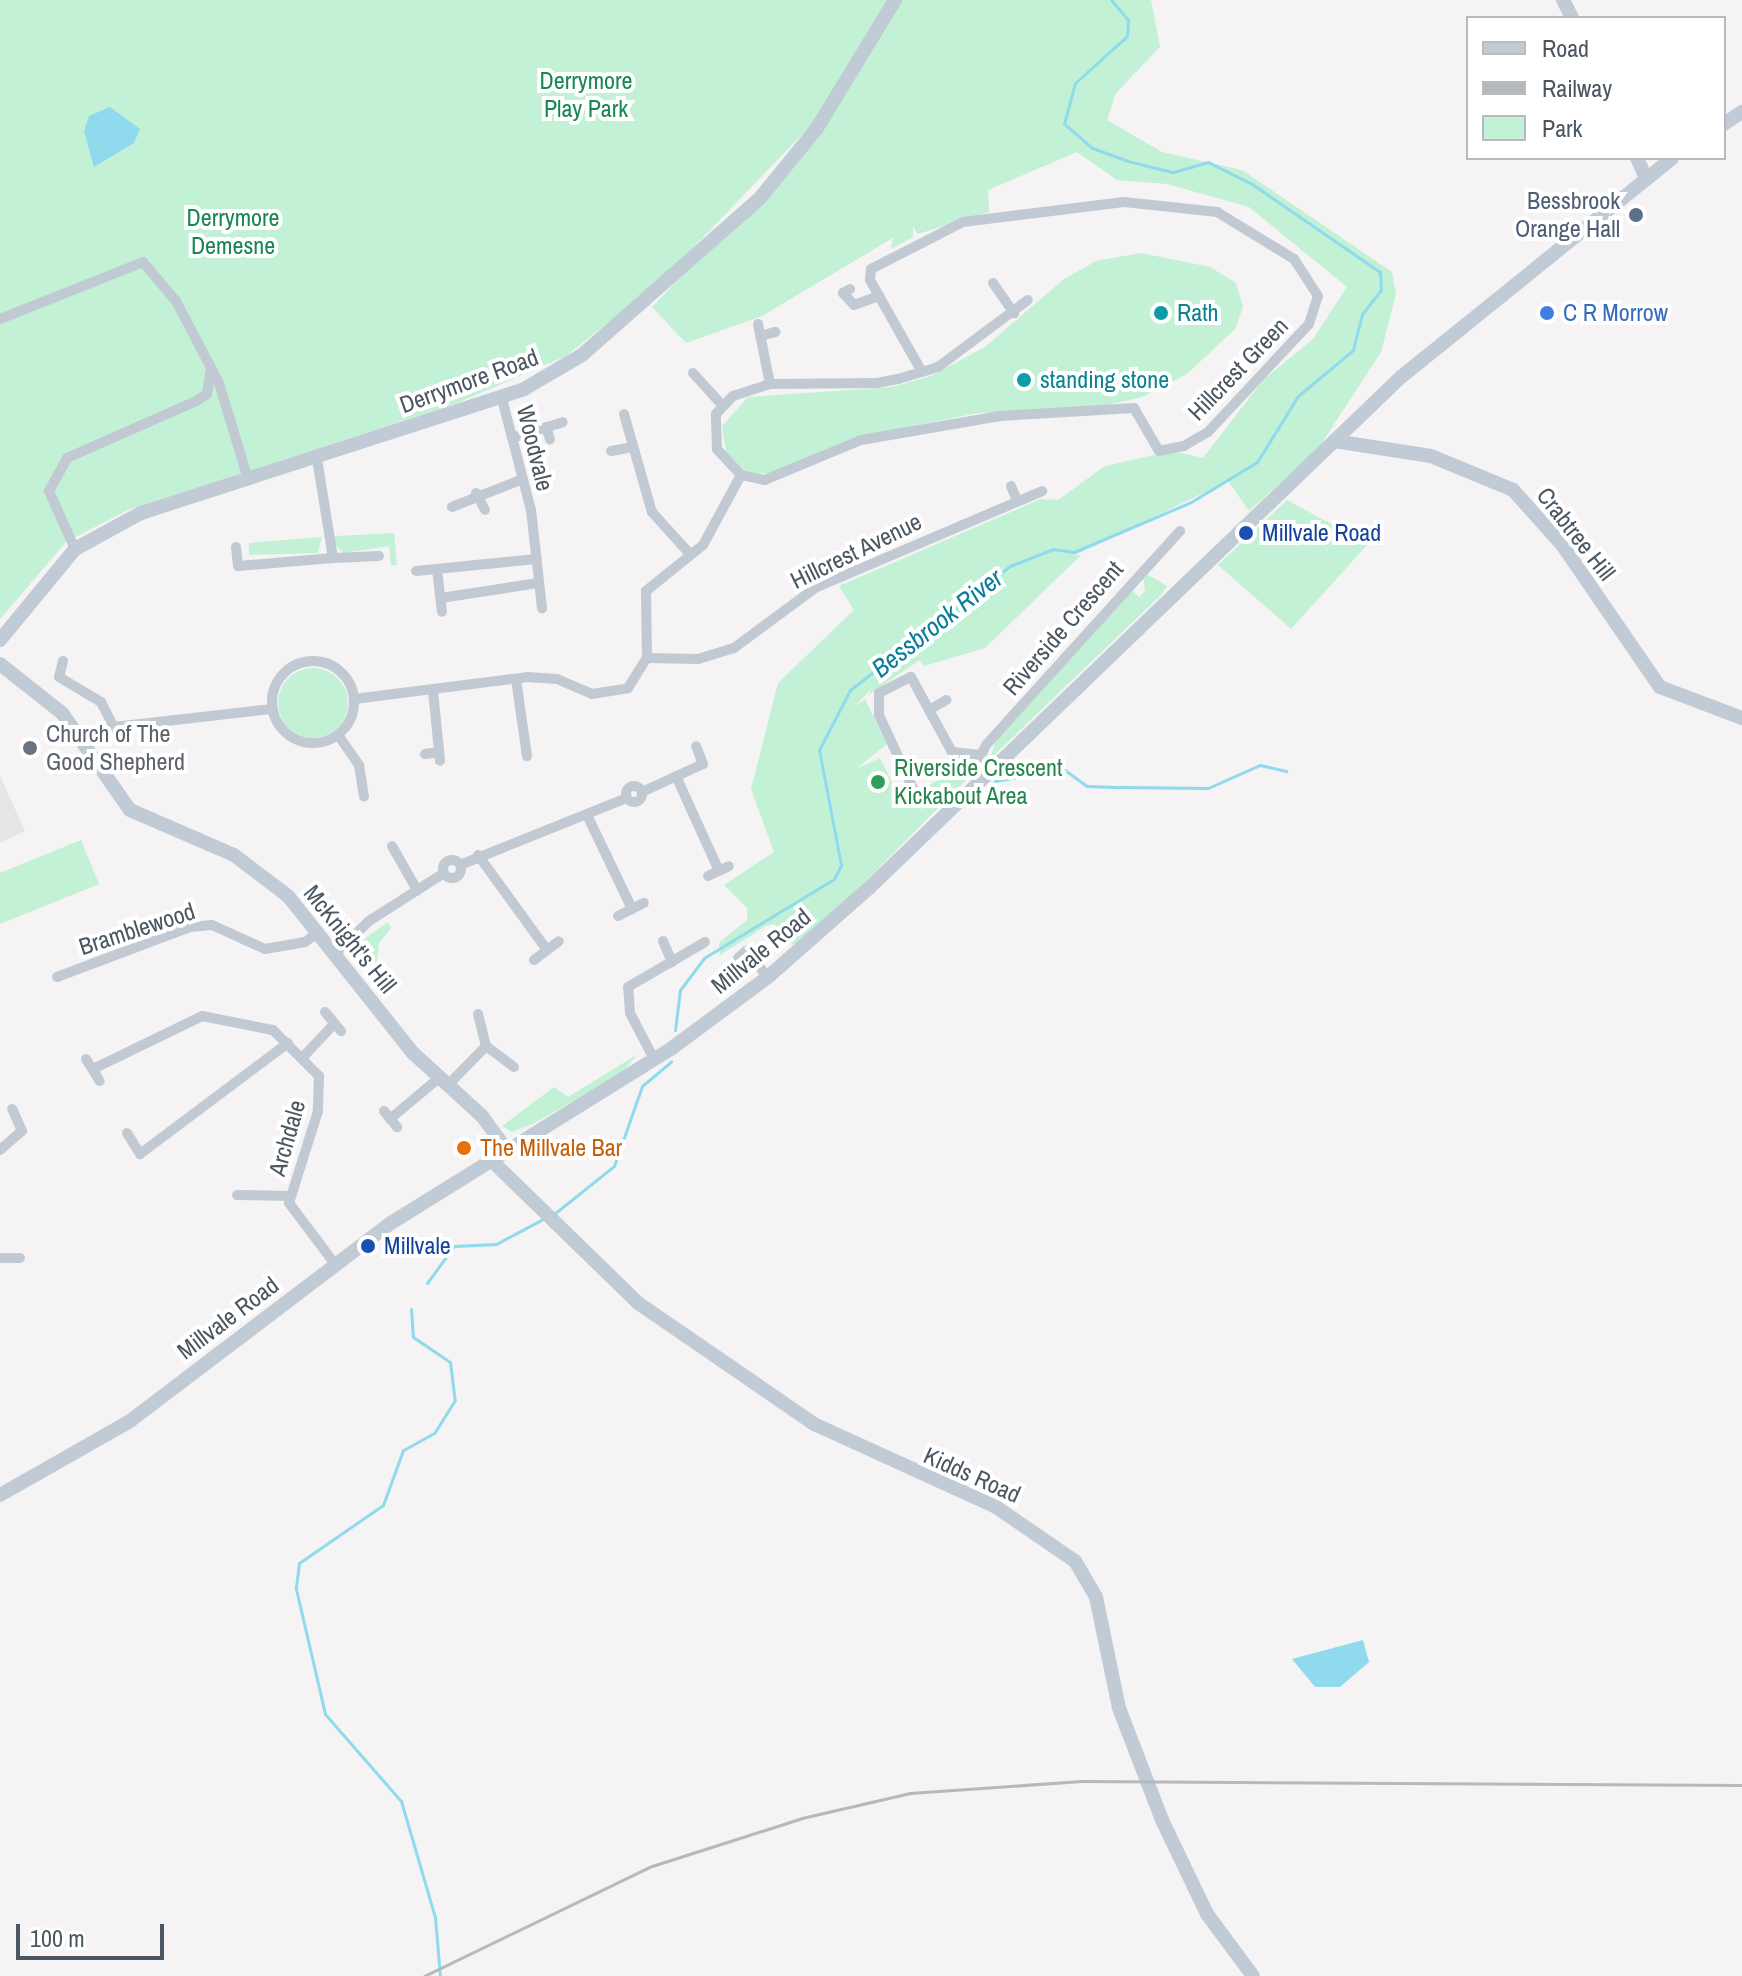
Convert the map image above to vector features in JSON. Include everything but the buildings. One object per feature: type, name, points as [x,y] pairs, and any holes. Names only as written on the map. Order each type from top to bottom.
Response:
[{"type":"main road","name":"Derrymore Road","points":[[0,640],[75,549],[141,513],[317,459],[501,395],[582,355],[760,198],[817,128],[895,0]]},
{"type":"main road","points":[[1638,160],[1645,176]]},
{"type":"main road","name":"Millvale Road","points":[[0,1495],[130,1421],[335,1264],[489,1158],[654,1059],[768,977],[992,770],[1334,441],[1450,334],[1645,176],[1669,160]]},
{"type":"main road","name":"Crabtree Hill","points":[[1334,441],[1431,456],[1513,490],[1563,546],[1660,687],[1742,718]]},
{"type":"main road","name":"McKnight's Hill","points":[[0,664],[44,695],[130,810],[234,855],[288,896],[443,1082],[505,1148]]},
{"type":"main road","name":"Kidds Road","points":[[489,1158],[556,1228],[638,1303],[814,1424],[996,1507],[1075,1561],[1100,1610],[1119,1708],[1162,1820],[1207,1914],[1253,1976]]},
{"type":"street","name":"Hillcrest Green","points":[[741,475],[765,480],[861,440],[1019,414],[1134,408],[1159,451],[1184,446],[1208,432],[1309,324],[1318,296],[1294,259],[1232,217],[1124,202],[963,222],[876,265],[870,280],[879,296]]},
{"type":"street","points":[[0,319],[143,262],[176,301],[211,368],[248,479]]},
{"type":"street","points":[[993,283],[1014,313]]},
{"type":"street","points":[[850,289],[843,293],[854,305],[879,296],[922,372]]},
{"type":"street","points":[[722,405],[770,384],[877,383],[922,372],[970,350],[1028,300]]},
{"type":"street","points":[[770,384],[760,330],[775,332]]},
{"type":"street","points":[[75,549],[49,491],[67,458],[196,401],[207,394],[211,368]]},
{"type":"street","points":[[693,373],[722,405]]},
{"type":"street","name":"Woodvale","points":[[501,395],[531,510],[542,608]]},
{"type":"street","points":[[354,699],[549,677],[592,694],[617,694],[637,680],[647,658],[646,591],[712,534],[741,475],[714,438],[722,405]]},
{"type":"street","points":[[624,414],[628,448],[652,512],[690,554]]},
{"type":"street","points":[[512,438],[563,422]]},
{"type":"street","points":[[546,427],[550,439]]},
{"type":"street","points":[[611,451],[628,448]]},
{"type":"street","points":[[317,459],[333,558]]},
{"type":"street","points":[[452,507],[476,493],[523,479]]},
{"type":"street","points":[[1011,486],[1017,500]]},
{"type":"street","name":"Hillcrest Avenue","points":[[647,658],[691,660],[734,648],[815,588],[1042,491]]},
{"type":"street","points":[[476,493],[485,510]]},
{"type":"street","name":"Riverside Crescent","points":[[981,755],[1180,531]]},
{"type":"street","points":[[236,547],[238,566],[379,556]]},
{"type":"street","points":[[416,571],[536,559]]},
{"type":"street","points":[[437,569],[442,612]]},
{"type":"street","points":[[441,598],[538,583]]},
{"type":"street","points":[[63,661],[59,677],[107,706],[114,727]]},
{"type":"street","points":[[273,709],[285,672],[308,661],[334,666],[354,699]]},
{"type":"street","points":[[917,797],[876,701],[911,677],[956,755],[981,755],[992,770]]},
{"type":"street","points":[[516,679],[526,751],[540,745]]},
{"type":"street","points":[[425,754],[439,756],[433,691]]},
{"type":"street","points":[[338,735],[354,699]]},
{"type":"street","points":[[929,710],[946,700]]},
{"type":"street","points":[[82,742],[114,727],[273,709]]},
{"type":"street","points":[[273,709],[298,740],[338,735]]},
{"type":"street","points":[[338,735],[359,765],[364,797]]},
{"type":"street","points":[[336,953],[417,890],[444,873],[458,876],[460,865],[478,855],[588,817],[627,798],[638,801],[642,792],[703,764],[696,746]]},
{"type":"street","points":[[676,776],[718,871]]},
{"type":"street","points":[[588,817],[632,909]]},
{"type":"street","points":[[392,846],[417,890]]},
{"type":"street","points":[[478,855],[547,950]]},
{"type":"street","points":[[618,916],[644,903]]},
{"type":"street","name":"Bramblewood","points":[[57,977],[190,927],[212,925],[265,949],[305,942],[319,932]]},
{"type":"street","points":[[534,960],[559,941]]},
{"type":"street","points":[[663,941],[672,962]]},
{"type":"street","points":[[654,1059],[627,994],[636,980],[705,942]]},
{"type":"street","points":[[738,958],[746,951],[768,977]]},
{"type":"street","points":[[304,1056],[337,1028],[325,1012]]},
{"type":"street","points":[[478,1014],[486,1046],[514,1067]]},
{"type":"street","name":"Archdale","points":[[93,1069],[202,1016],[257,1022],[288,1043],[304,1056],[320,1093],[291,1196],[293,1211],[335,1264]]},
{"type":"street","points":[[127,1133],[140,1154],[288,1043]]},
{"type":"street","points":[[390,1119],[443,1082],[486,1046]]},
{"type":"street","points":[[86,1059],[100,1081]]},
{"type":"street","points":[[0,1150],[22,1131],[12,1109]]},
{"type":"street","points":[[237,1195],[250,1189],[291,1196]]},
{"type":"street","points":[[0,1258],[20,1258]]},
{"type":"shaded area","points":[[0,776],[25,831],[0,843]]},
{"type":"green space","name":"Derrymore Demesne","points":[[0,0],[1151,0],[1160,47],[1116,93],[1107,120],[1162,152],[1242,170],[1392,272],[1396,294],[1381,352],[1318,449],[1249,511],[1228,481],[1075,555],[1081,555],[985,648],[924,666],[920,660],[867,696],[873,687],[853,708],[865,699],[887,744],[856,769],[880,758],[898,794],[908,793],[914,802],[921,790],[961,767],[977,769],[821,926],[793,945],[774,924],[766,926],[720,955],[719,943],[747,920],[747,908],[724,885],[774,852],[751,789],[778,683],[854,610],[839,586],[1041,499],[1058,500],[1105,466],[1171,451],[1203,458],[1263,380],[1313,339],[1347,287],[1249,207],[1167,184],[1117,180],[1077,152],[988,190],[989,212],[918,234],[913,227],[913,237],[891,249],[893,238],[762,316],[686,343],[652,307],[773,180],[816,120],[663,279],[566,356],[455,404],[130,509],[66,542],[0,619]]},
{"type":"green space","points":[[1141,253],[1210,267],[1236,283],[1243,307],[1235,329],[1187,374],[1142,397],[1090,409],[978,413],[857,437],[770,474],[749,473],[727,458],[722,426],[748,397],[892,387],[931,376],[985,347],[1064,279],[1096,261]]},
{"type":"green space","points":[[1287,500],[1368,544],[1291,629],[1218,565]]},
{"type":"green space","points":[[394,533],[397,565],[391,565],[389,546],[344,553],[335,545],[335,536]]},
{"type":"green space","points":[[322,537],[318,553],[249,555],[249,543]]},
{"type":"green space","points":[[1142,571],[1167,586],[1162,594],[990,759],[996,740],[1130,588],[1139,597],[1145,591]]},
{"type":"green space","points":[[306,668],[320,668],[342,683],[348,703],[346,716],[338,728],[320,738],[306,738],[284,723],[278,710],[278,696],[293,674]]},
{"type":"green space","points":[[81,840],[99,884],[0,924],[0,873]]},
{"type":"green space","points":[[388,922],[391,928],[379,943],[375,976],[350,949]]},
{"type":"green space","points":[[638,1054],[621,1074],[535,1123],[512,1132],[502,1126],[554,1087],[568,1097]]},
{"type":"water","points":[[110,107],[140,129],[134,143],[94,167],[84,131],[89,116]]},
{"type":"water","points":[[1363,1640],[1369,1662],[1340,1687],[1315,1687],[1292,1659]]},
{"type":"waterway","name":"Bessbrook River","points":[[675,1030],[680,990],[704,958],[834,879],[841,865],[819,750],[850,690],[1010,566],[1053,549],[1074,552],[1191,502],[1257,462],[1298,396],[1353,350],[1362,314],[1381,290],[1380,272],[1252,184],[1208,162],[1172,172],[1128,161],[1092,148],[1064,124],[1075,83],[1127,36],[1128,20],[1111,0]]},
{"type":"waterway","points":[[1062,768],[1087,786],[1120,787],[1208,788],[1260,765],[1286,771]]},
{"type":"waterway","points":[[995,781],[1050,771]]},
{"type":"waterway","name":"Bessbrook River","points":[[554,1214],[614,1166],[642,1086],[671,1062]]},
{"type":"waterway","name":"Bessbrook River","points":[[427,1283],[454,1246],[496,1244],[543,1219]]},
{"type":"waterway","name":"Bessbrook River","points":[[411,1309],[413,1337],[450,1362],[455,1400],[434,1433],[403,1450],[383,1505],[299,1563],[296,1589],[325,1714],[401,1801],[435,1917],[440,1976]]},
{"type":"railway","points":[[424,1976],[652,1866],[802,1818],[910,1793],[1082,1781],[1742,1785]]},
{"type":"place","name":"Bessbrook Orange Hall","points":[[1636,215]]},
{"type":"place","name":"Rath","points":[[1161,313]]},
{"type":"place","name":"C R Morrow","points":[[1547,313]]},
{"type":"place","name":"standing stone","points":[[1024,380]]},
{"type":"place","name":"Millvale Road","points":[[1246,533]]},
{"type":"place","name":"Church of The Good Shepherd","points":[[30,748]]},
{"type":"place","name":"Riverside Crescent Kickabout Area","points":[[878,782]]},
{"type":"place","name":"The Millvale Bar","points":[[464,1148]]},
{"type":"place","name":"Millvale","points":[[368,1246]]},
{"type":"park label","name":"Derrymore Play Park","points":[[586,95]]}]
